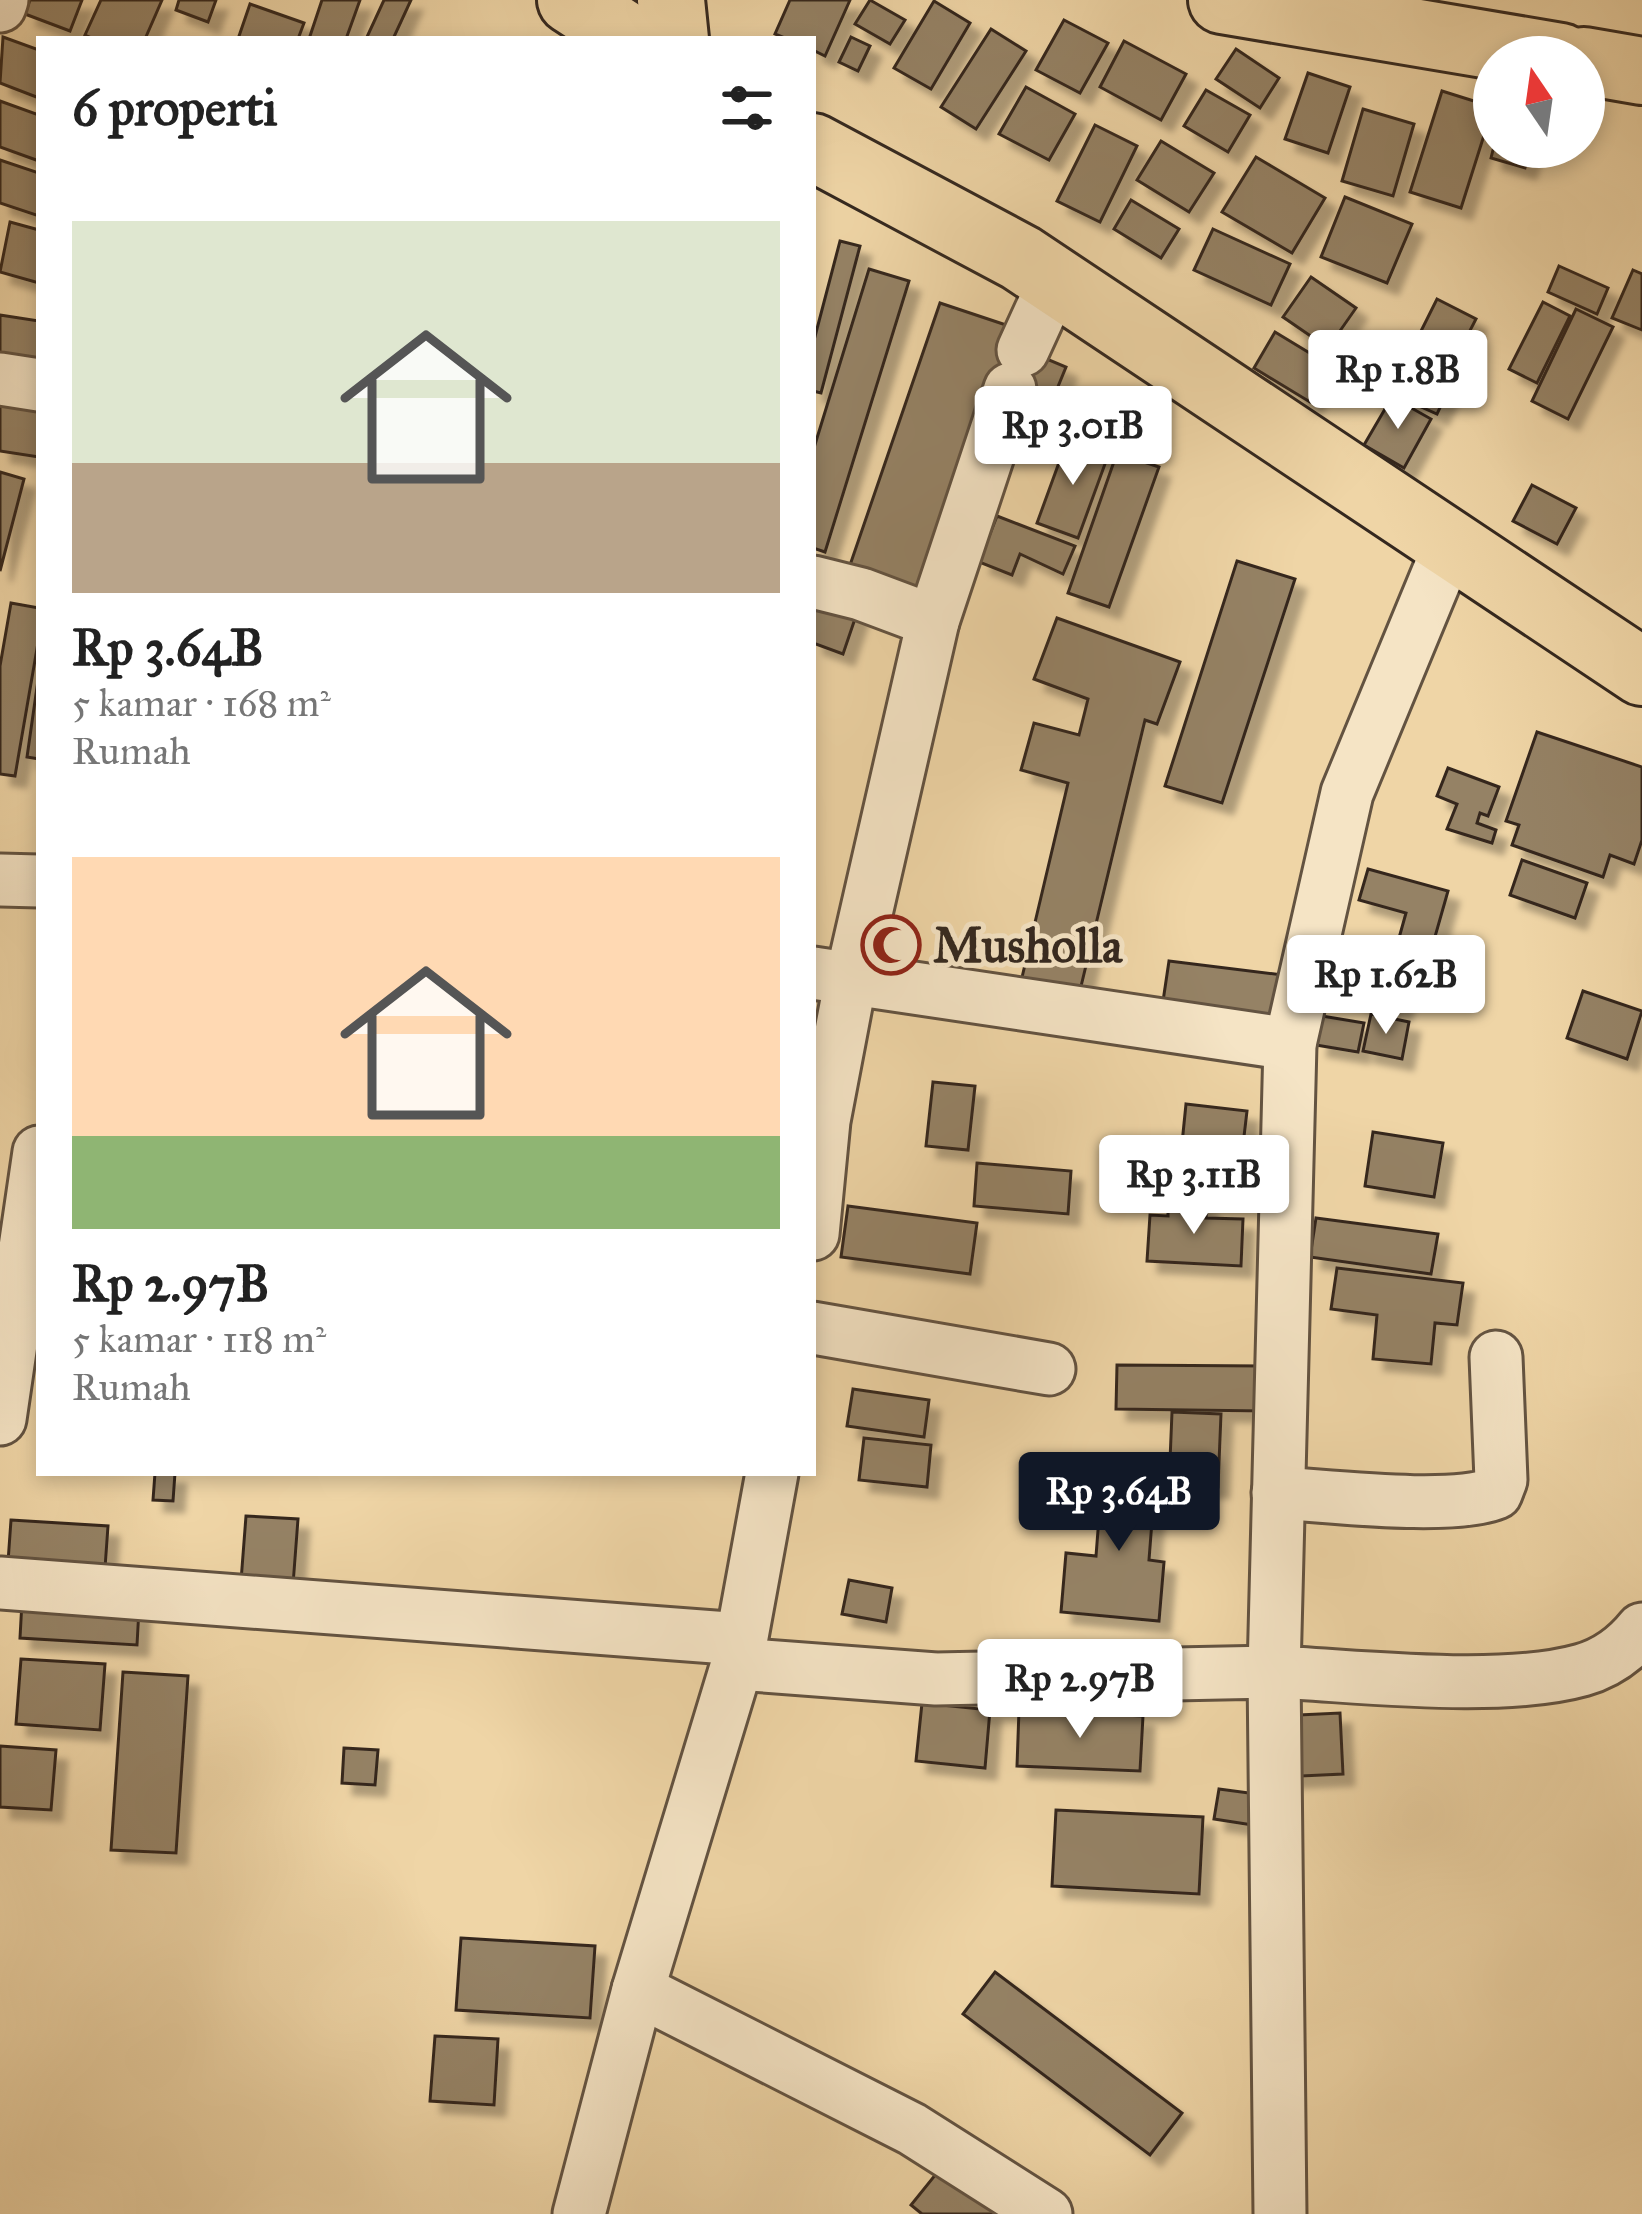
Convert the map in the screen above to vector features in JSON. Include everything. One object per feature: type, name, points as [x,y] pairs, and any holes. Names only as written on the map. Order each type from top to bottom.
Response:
[{"type":"main road","points":[[571,0],[626,36]]},
{"type":"main road","points":[[671,0],[675,36]]},
{"type":"main road","points":[[1222,0],[1416,16],[1487,36]]},
{"type":"main road","points":[[1605,65],[1642,71]]},
{"type":"main road","points":[[816,149],[1021,258],[1642,672]]},
{"type":"street","points":[[816,1203],[832,976],[933,621],[1017,369],[1055,280]]},
{"type":"street","points":[[0,379],[36,385]]},
{"type":"street","points":[[1280,2214],[1274,1672],[1290,1044],[1347,793],[1450,544]]},
{"type":"street","points":[[816,583],[933,621]]},
{"type":"street","points":[[0,880],[36,881]]},
{"type":"street","points":[[832,976],[1290,1044]]},
{"type":"street","points":[[0,1419],[36,1173]]},
{"type":"street","points":[[816,1329],[1049,1369]]},
{"type":"street","points":[[1278,1493],[1387,1500],[1461,1499],[1496,1493],[1502,1480],[1496,1358]]},
{"type":"street","points":[[579,2214],[638,1990],[740,1651],[771,1476]]},
{"type":"street","points":[[0,1583],[740,1651],[936,1679],[1274,1672],[1455,1680],[1532,1678],[1582,1670],[1612,1658],[1642,1629]]},
{"type":"street","points":[[638,1990],[912,2129],[1046,2214]]},
{"type":"building","points":[[30,0],[82,0],[70,31],[25,14]]},
{"type":"building","points":[[101,0],[162,0],[146,36],[85,35]]},
{"type":"building","points":[[179,0],[216,0],[208,22],[176,10]]},
{"type":"building","points":[[322,0],[360,0],[347,36],[310,36]]},
{"type":"building","points":[[384,0],[411,0],[394,36],[367,36]]},
{"type":"building","points":[[790,0],[850,0],[825,56],[816,52],[816,36],[775,34]]},
{"type":"building","points":[[870,0],[905,20],[890,44],[855,24]]},
{"type":"building","points":[[934,1],[970,23],[931,89],[894,68]]},
{"type":"building","points":[[250,4],[304,23],[299,36],[239,36]]},
{"type":"building","points":[[1064,20],[1108,43],[1080,93],[1036,70]]},
{"type":"building","points":[[991,29],[1026,51],[976,129],[941,107]]},
{"type":"building","points":[[3,37],[36,49],[36,97],[0,83]]},
{"type":"building","points":[[851,37],[870,46],[858,71],[839,62]]},
{"type":"building","points":[[1124,41],[1186,74],[1161,120],[1100,87]]},
{"type":"building","points":[[1236,49],[1279,78],[1260,108],[1216,79]]},
{"type":"building","points":[[1308,73],[1350,87],[1328,153],[1285,139]]},
{"type":"building","points":[[1026,87],[1075,114],[1049,160],[999,134]]},
{"type":"building","points":[[1206,90],[1250,115],[1228,152],[1184,126]]},
{"type":"building","points":[[1442,91],[1473,101],[1474,168],[1461,208],[1410,192]]},
{"type":"building","points":[[0,101],[36,114],[36,160],[0,147]]},
{"type":"building","points":[[1363,109],[1414,124],[1393,196],[1342,181]]},
{"type":"building","points":[[1095,125],[1137,146],[1100,222],[1057,201]]},
{"type":"building","points":[[1161,141],[1214,173],[1189,212],[1137,180]]},
{"type":"building","points":[[1256,157],[1325,198],[1292,253],[1222,212]]},
{"type":"building","points":[[0,160],[36,172],[36,215],[0,203]]},
{"type":"building","points":[[1345,197],[1412,224],[1387,283],[1321,257]]},
{"type":"building","points":[[1131,200],[1179,229],[1161,258],[1114,229]]},
{"type":"building","points":[[10,222],[36,229],[36,282],[0,272]]},
{"type":"building","points":[[1213,229],[1290,264],[1271,305],[1194,270]]},
{"type":"building","points":[[840,241],[860,246],[821,393],[816,392],[816,333]]},
{"type":"building","points":[[1559,266],[1608,288],[1597,314],[1548,292]]},
{"type":"building","points":[[869,269],[909,281],[825,552],[816,549],[816,441]]},
{"type":"building","points":[[1633,270],[1642,274],[1642,330],[1612,318]]},
{"type":"building","points":[[1311,277],[1356,308],[1328,348],[1283,317]]},
{"type":"building","points":[[1437,299],[1476,319],[1459,352],[1420,333]]},
{"type":"building","points":[[1543,302],[1570,316],[1537,383],[1509,369]]},
{"type":"building","points":[[940,303],[1012,327],[1006,342],[1066,367],[1050,406],[993,382],[920,592],[849,568]]},
{"type":"building","points":[[1576,309],[1613,327],[1568,419],[1532,401]]},
{"type":"building","points":[[0,315],[36,321],[36,361],[0,355]]},
{"type":"building","points":[[1275,332],[1331,366],[1310,402],[1254,368]]},
{"type":"building","points":[[1423,348],[1460,365],[1437,414],[1399,397]]},
{"type":"building","points":[[0,392],[36,398],[36,457],[0,451]]},
{"type":"building","points":[[1392,397],[1431,419],[1404,468],[1364,445]]},
{"type":"building","points":[[1068,438],[1109,453],[1078,538],[1037,523]]},
{"type":"building","points":[[1117,453],[1159,467],[1109,607],[1068,593]]},
{"type":"building","points":[[0,472],[24,479],[0,571]]},
{"type":"building","points":[[1532,485],[1576,508],[1557,544],[1513,521]]},
{"type":"building","points":[[997,516],[1075,546],[1063,574],[1020,554],[1012,575],[979,562]]},
{"type":"building","points":[[1237,561],[1295,579],[1222,803],[1165,786]]},
{"type":"building","points":[[816,595],[858,610],[843,654],[816,644]]},
{"type":"building","points":[[11,603],[36,607],[36,654],[15,776],[0,774],[0,666]]},
{"type":"building","points":[[1057,618],[1180,662],[1157,724],[1145,720],[1077,1003],[1019,990],[1068,783],[1021,770],[1034,723],[1079,735],[1088,699],[1034,679]]},
{"type":"building","points":[[36,694],[36,758],[27,757]]},
{"type":"building","points":[[1537,732],[1642,767],[1642,840],[1634,864],[1610,855],[1603,877],[1512,845],[1519,825],[1506,821]]},
{"type":"building","points":[[1448,768],[1499,787],[1488,816],[1480,813],[1477,823],[1496,830],[1492,843],[1447,829],[1457,804],[1437,796]]},
{"type":"building","points":[[1522,860],[1587,883],[1575,918],[1510,895]]},
{"type":"building","points":[[1368,869],[1448,891],[1425,972],[1392,963],[1406,913],[1359,900]]},
{"type":"building","points":[[1169,961],[1283,975],[1277,1022],[1162,1008]]},
{"type":"building","points":[[1348,968],[1407,983],[1400,1010],[1341,995]]},
{"type":"building","points":[[1583,991],[1642,1011],[1627,1059],[1567,1038]]},
{"type":"building","points":[[1371,1014],[1409,1022],[1402,1059],[1363,1051]]},
{"type":"building","points":[[1322,1016],[1364,1023],[1358,1052],[1316,1045]]},
{"type":"building","points":[[933,1082],[975,1086],[968,1150],[926,1146]]},
{"type":"building","points":[[1186,1104],[1247,1111],[1239,1179],[1179,1173]]},
{"type":"building","points":[[1373,1132],[1443,1143],[1434,1197],[1365,1186]]},
{"type":"building","points":[[977,1163],[1071,1171],[1068,1214],[974,1206]]},
{"type":"building","points":[[1168,1202],[1207,1204],[1206,1218],[1243,1219],[1241,1266],[1147,1261],[1150,1215],[1168,1216]]},
{"type":"building","points":[[848,1206],[977,1223],[970,1274],[841,1257]]},
{"type":"building","points":[[1316,1218],[1438,1234],[1431,1274],[1310,1257]]},
{"type":"building","points":[[1337,1268],[1463,1283],[1457,1325],[1435,1323],[1431,1364],[1373,1359],[1377,1315],[1331,1309]]},
{"type":"building","points":[[1117,1365],[1264,1366],[1264,1411],[1116,1409]]},
{"type":"building","points":[[853,1389],[929,1400],[924,1437],[847,1426]]},
{"type":"building","points":[[1172,1412],[1221,1414],[1218,1487],[1169,1485]]},
{"type":"building","points":[[864,1438],[931,1445],[927,1487],[859,1480]]},
{"type":"building","points":[[1103,1466],[1156,1470],[1149,1560],[1164,1562],[1159,1621],[1061,1612],[1066,1553],[1096,1556]]},
{"type":"building","points":[[155,1476],[175,1476],[173,1501],[153,1500]]},
{"type":"building","points":[[246,1516],[298,1519],[292,1598],[240,1594]]},
{"type":"building","points":[[11,1520],[108,1526],[104,1582],[7,1576]]},
{"type":"building","points":[[849,1580],[892,1588],[886,1622],[842,1614]]},
{"type":"building","points":[[22,1601],[139,1609],[137,1645],[20,1638]]},
{"type":"building","points":[[21,1659],[105,1664],[100,1730],[16,1724]]},
{"type":"building","points":[[123,1672],[188,1676],[176,1853],[111,1850]]},
{"type":"building","points":[[922,1703],[990,1710],[985,1768],[916,1761]]},
{"type":"building","points":[[1019,1710],[1143,1716],[1140,1771],[1017,1766]]},
{"type":"building","points":[[1340,1713],[1343,1774],[1280,1777],[1278,1716]]},
{"type":"building","points":[[0,1746],[56,1750],[51,1810],[0,1807]]},
{"type":"building","points":[[344,1748],[378,1750],[375,1785],[342,1783]]},
{"type":"building","points":[[1219,1789],[1264,1795],[1259,1826],[1214,1819]]},
{"type":"building","points":[[1056,1810],[1203,1817],[1199,1894],[1052,1886]]},
{"type":"building","points":[[461,1938],[595,1946],[590,2018],[456,2010]]},
{"type":"building","points":[[995,1972],[1182,2113],[1150,2155],[963,2014]]},
{"type":"building","points":[[435,2036],[498,2039],[494,2105],[430,2101]]},
{"type":"building","points":[[940,2169],[998,2214],[922,2214],[911,2205]]},
{"type":"place","name":"Musholla","points":[[891,945]]}]
